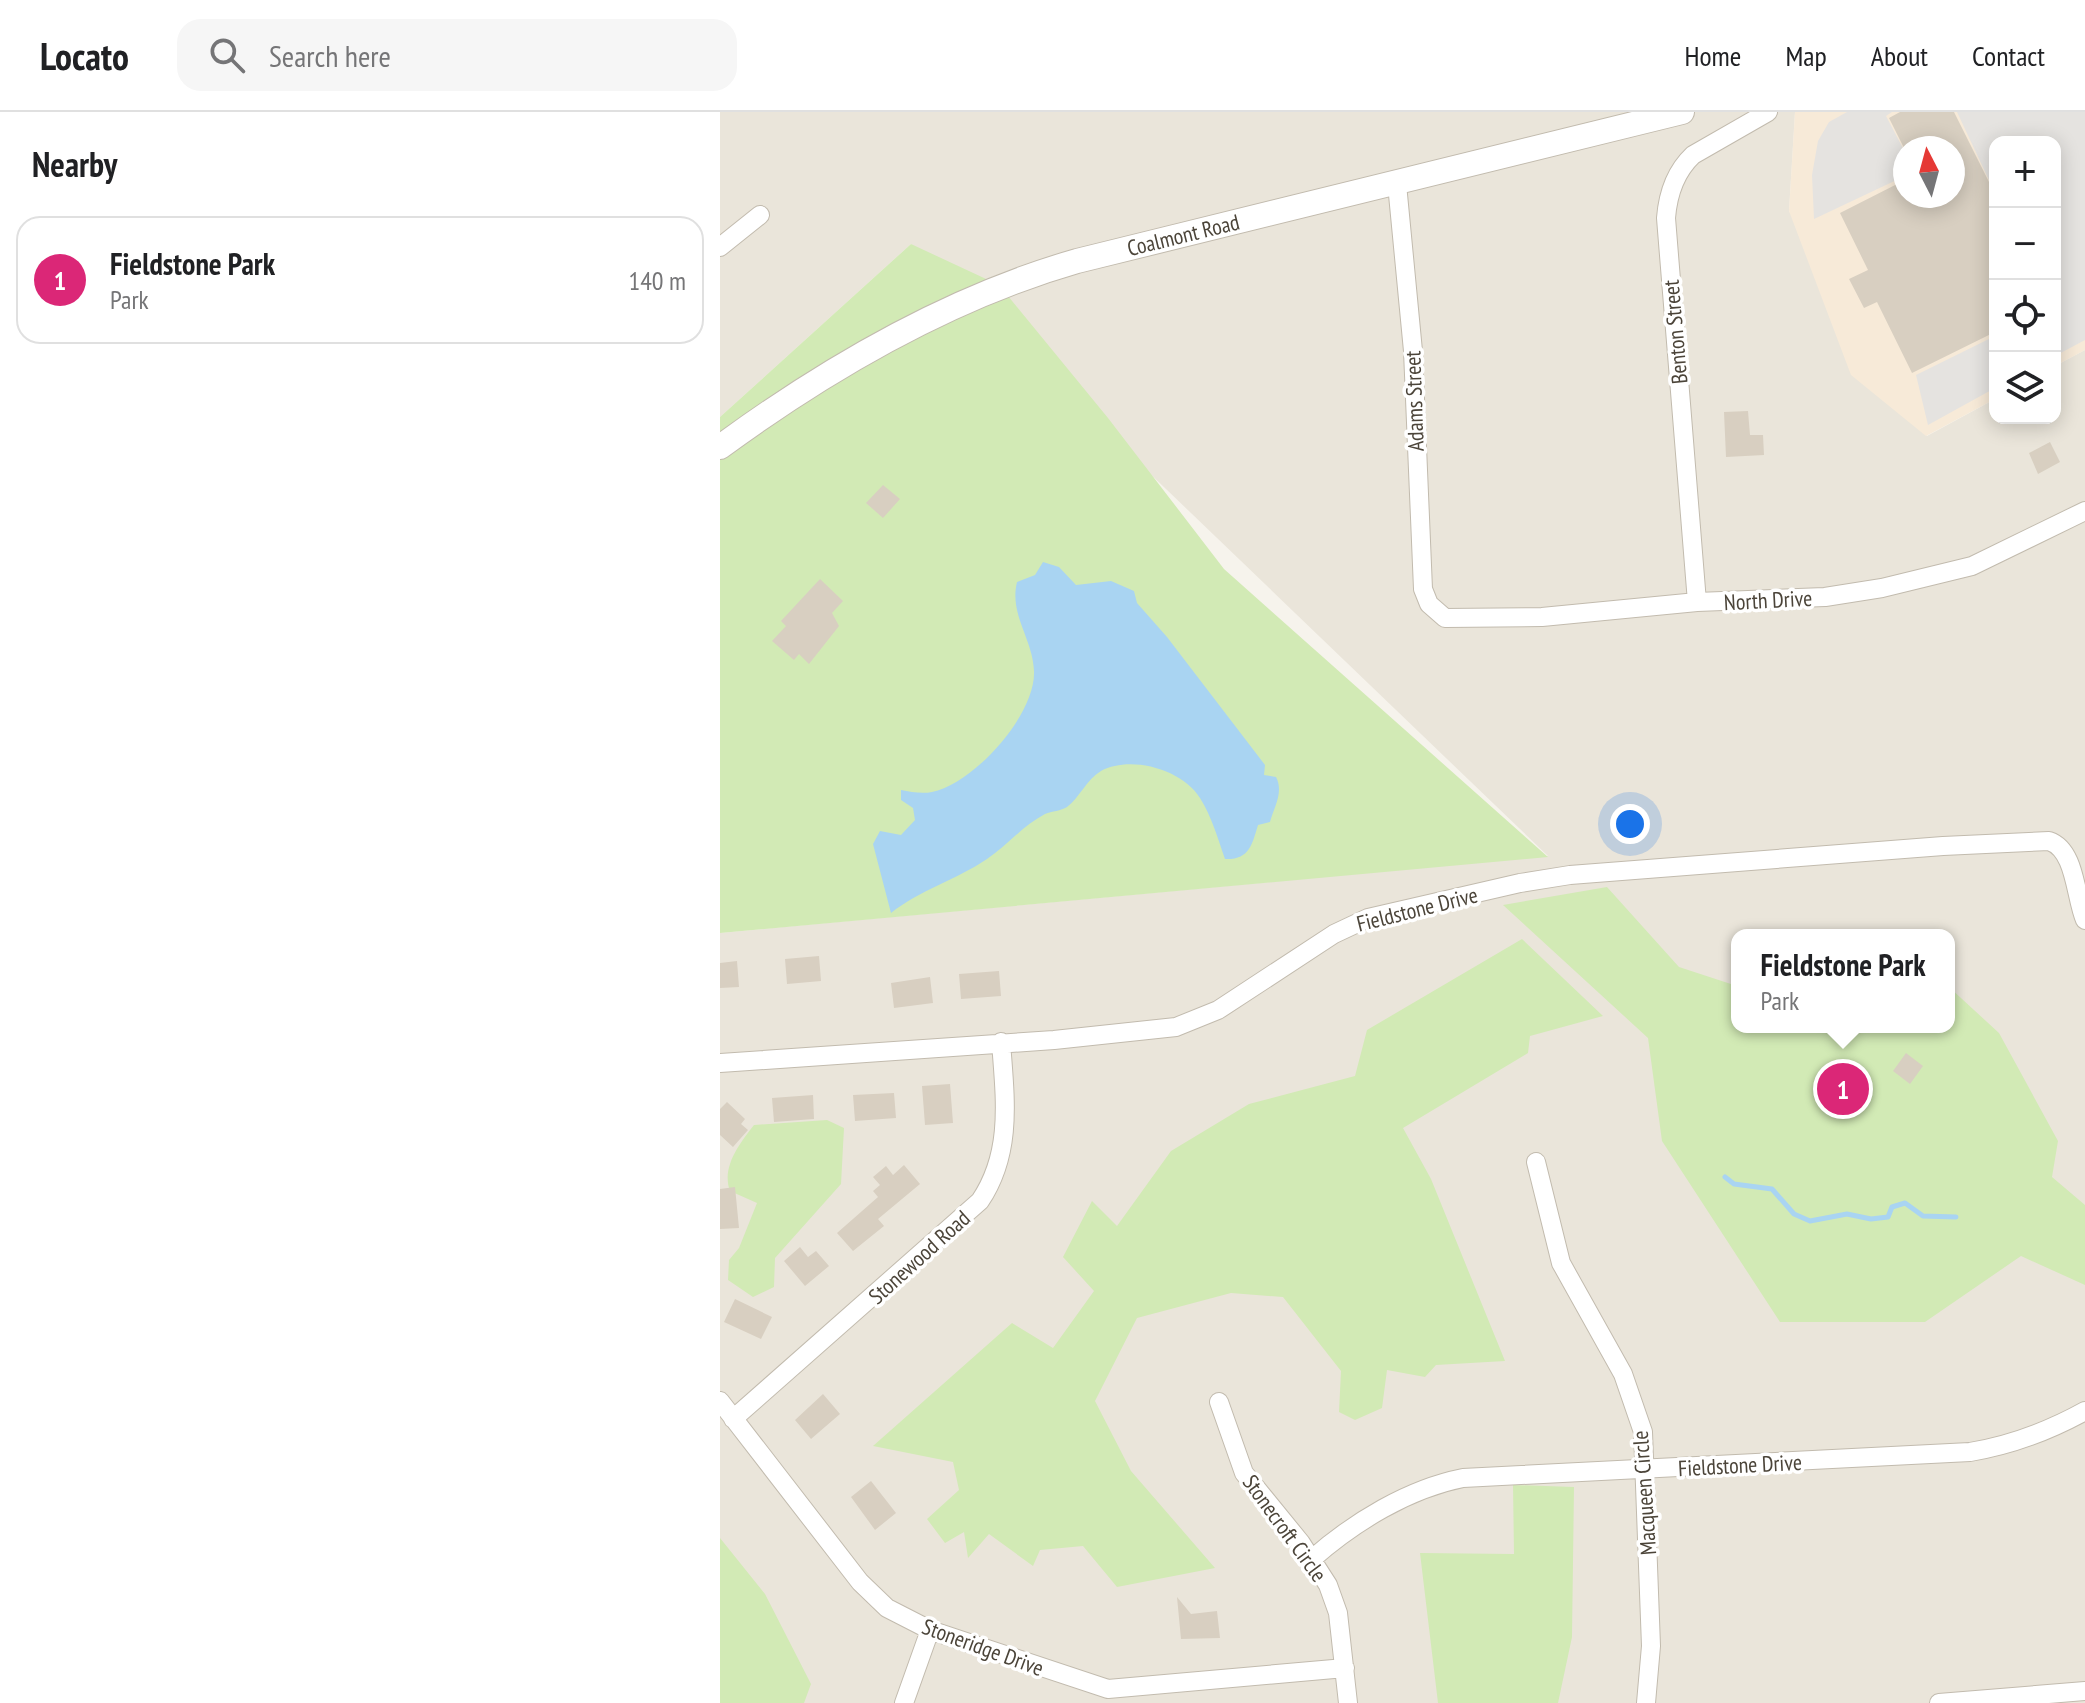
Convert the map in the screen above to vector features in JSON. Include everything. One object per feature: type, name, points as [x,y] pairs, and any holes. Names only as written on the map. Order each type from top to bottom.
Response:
[{"type":"street","name":"Benton Street","points":[[1697,602],[1666,218],[1668,199],[1683,165],[1693,155],[1768,112]]},
{"type":"street","name":"Coalmont Road","points":[[720,447],[780,402],[948,309],[1009,283],[1077,261],[1669,114]]},
{"type":"street","name":"Adams Street","points":[[1397,184],[1413,351],[1423,589],[1438,614]]},
{"type":"street","points":[[720,247],[760,215]]},
{"type":"street","name":"North Drive","points":[[1438,614],[1459,621],[1542,617],[1697,602],[1825,597],[1920,581],[1972,566],[2085,511]]},
{"type":"street","name":"Fieldstone Drive","points":[[720,1063],[1152,1030],[1192,1022],[1218,1010],[1334,934],[1368,918],[1520,883],[1570,875],[1901,849],[2049,841],[2057,844],[2067,855],[2085,920]]},
{"type":"street","name":"Stonewood Road","points":[[733,1419],[980,1201],[998,1165],[1005,1133],[1001,1042]]},
{"type":"street","name":"Macqueen Circle","points":[[1536,1162],[1561,1263],[1630,1390],[1643,1432],[1647,1470],[1651,1646],[1647,1703]]},
{"type":"street","name":"Stoneridge Drive","points":[[720,1401],[860,1582],[887,1608],[930,1630],[1108,1696],[1345,1668]]},
{"type":"street","name":"Stonecroft Circle","points":[[1219,1402],[1244,1473],[1312,1559],[1338,1613],[1348,1703]]},
{"type":"street","name":"Fieldstone Drive","points":[[1312,1559],[1387,1507],[1440,1483],[1485,1475],[1647,1470],[1970,1452],[2002,1447],[2049,1431],[2085,1411]]},
{"type":"street","points":[[904,1703],[930,1630]]},
{"type":"street","points":[[1939,1703],[2085,1691]]},
{"type":"shaded area","points":[[720,112],[1795,112],[1789,211],[1927,436],[1989,402],[1989,424],[2061,424],[2061,363],[2085,350],[2085,1703],[720,1703],[720,933],[1548,856],[911,244],[720,417]]},
{"type":"shaded area","points":[[1795,112],[2085,112],[2085,350],[2061,363],[2061,136],[1989,136],[1989,402],[1926,436],[1851,375],[1789,211]]},
{"type":"shaded area","points":[[1847,112],[1892,112],[1886,116],[1897,136],[1893,136],[1893,182],[1814,219],[1812,175],[1818,141],[1829,122]]},
{"type":"shaded area","points":[[1957,112],[2085,112],[2085,340],[2061,353],[2061,136],[1989,136],[1989,180]]},
{"type":"shaded area","points":[[1989,339],[1989,391],[1928,425],[1916,375]]},
{"type":"green space","points":[[911,244],[999,285],[1108,418],[1224,569],[1548,857],[720,933],[720,417]]},
{"type":"green space","points":[[1607,887],[1679,967],[1731,984],[1731,1033],[1955,1033],[1955,993],[1999,1033],[2058,1141],[2052,1177],[2085,1205],[2085,1285],[2021,1256],[1925,1322],[1780,1322],[1662,1141],[1648,1038],[1503,905]]},
{"type":"green space","points":[[1522,939],[1603,1016],[1530,1036],[1528,1053],[1403,1128],[1431,1179],[1505,1361],[1436,1365],[1425,1377],[1387,1370],[1382,1408],[1355,1420],[1339,1412],[1341,1371],[1283,1297],[1231,1293],[1137,1318],[1095,1401],[1131,1471],[1215,1568],[1117,1587],[1083,1546],[1040,1550],[1033,1566],[989,1534],[968,1558],[964,1532],[945,1543],[927,1519],[959,1490],[953,1462],[873,1446],[1012,1323],[1053,1348],[1094,1291],[1063,1257],[1092,1201],[1117,1226],[1171,1151],[1249,1104],[1355,1076],[1367,1030]]},
{"type":"green space","points":[[827,1120],[844,1128],[841,1184],[775,1258],[774,1287],[753,1297],[728,1280],[729,1260],[739,1248],[757,1203],[730,1191],[728,1173],[733,1156],[754,1125]]},
{"type":"green space","points":[[1513,1485],[1574,1487],[1572,1637],[1558,1703],[1438,1703],[1420,1553],[1514,1554]]},
{"type":"green space","points":[[720,1538],[765,1594],[811,1684],[804,1703],[720,1703]]},
{"type":"water","points":[[1043,562],[1059,567],[1076,585],[1111,581],[1134,591],[1137,603],[1167,637],[1265,765],[1264,775],[1276,777],[1279,794],[1270,822],[1258,825],[1244,854],[1225,859],[1208,813],[1192,788],[1181,779],[1155,768],[1126,764],[1113,766],[1096,775],[1067,807],[1045,814],[987,859],[891,913],[873,844],[880,831],[901,835],[915,820],[913,808],[901,800],[901,790],[928,793],[966,776],[983,762],[1013,727],[1032,689],[1034,671],[1016,605],[1017,582],[1035,575]]},
{"type":"building","points":[[1900,112],[1954,112],[1989,182],[1989,335],[1912,373],[1877,302],[1864,308],[1849,279],[1868,270],[1840,213],[1893,186],[1893,208],[1965,208],[1965,136],[1898,136],[1889,118]]},
{"type":"building","points":[[1748,411],[1750,435],[1763,435],[1764,455],[1726,457],[1724,412]]},
{"type":"building","points":[[2050,442],[2060,462],[2038,474],[2029,453]]},
{"type":"building","points":[[883,485],[900,499],[883,518],[866,503]]},
{"type":"building","points":[[820,579],[843,601],[832,613],[839,626],[809,664],[799,654],[794,660],[772,641],[786,626],[781,621]]},
{"type":"building","points":[[819,956],[821,981],[787,984],[785,959]]},
{"type":"building","points":[[737,961],[739,987],[720,988],[720,963]]},
{"type":"building","points":[[999,971],[1001,996],[961,999],[959,974]]},
{"type":"building","points":[[930,977],[933,1003],[894,1008],[891,983]]},
{"type":"building","points":[[1906,1053],[1923,1066],[1910,1084],[1893,1071]]},
{"type":"building","points":[[950,1084],[953,1123],[925,1125],[922,1086]]},
{"type":"building","points":[[894,1093],[896,1118],[855,1121],[853,1095]]},
{"type":"building","points":[[813,1095],[814,1119],[774,1122],[772,1098]]},
{"type":"building","points":[[727,1102],[745,1119],[741,1124],[748,1130],[733,1147],[720,1135],[720,1109]]},
{"type":"building","points":[[904,1165],[920,1184],[878,1219],[884,1226],[853,1251],[837,1233],[878,1197],[873,1191],[880,1185],[873,1177],[886,1166],[893,1175]]},
{"type":"building","points":[[735,1187],[739,1228],[720,1229],[720,1189]]},
{"type":"building","points":[[800,1247],[808,1257],[816,1251],[829,1266],[805,1286],[784,1261]]},
{"type":"building","points":[[735,1299],[772,1317],[761,1339],[724,1322]]},
{"type":"building","points":[[823,1394],[840,1414],[811,1439],[795,1420]]},
{"type":"building","points":[[871,1481],[896,1513],[875,1530],[851,1497]]},
{"type":"building","points":[[1177,1597],[1191,1614],[1217,1611],[1220,1638],[1181,1639]]},
{"type":"waterway","points":[[1725,1177],[1734,1184],[1772,1189],[1794,1214],[1810,1221],[1847,1214],[1871,1219],[1888,1217],[1892,1207],[1905,1203],[1923,1216],[1956,1217]]},
{"type":"place","name":"Fieldstone Park","points":[[1843,1089]]}]
